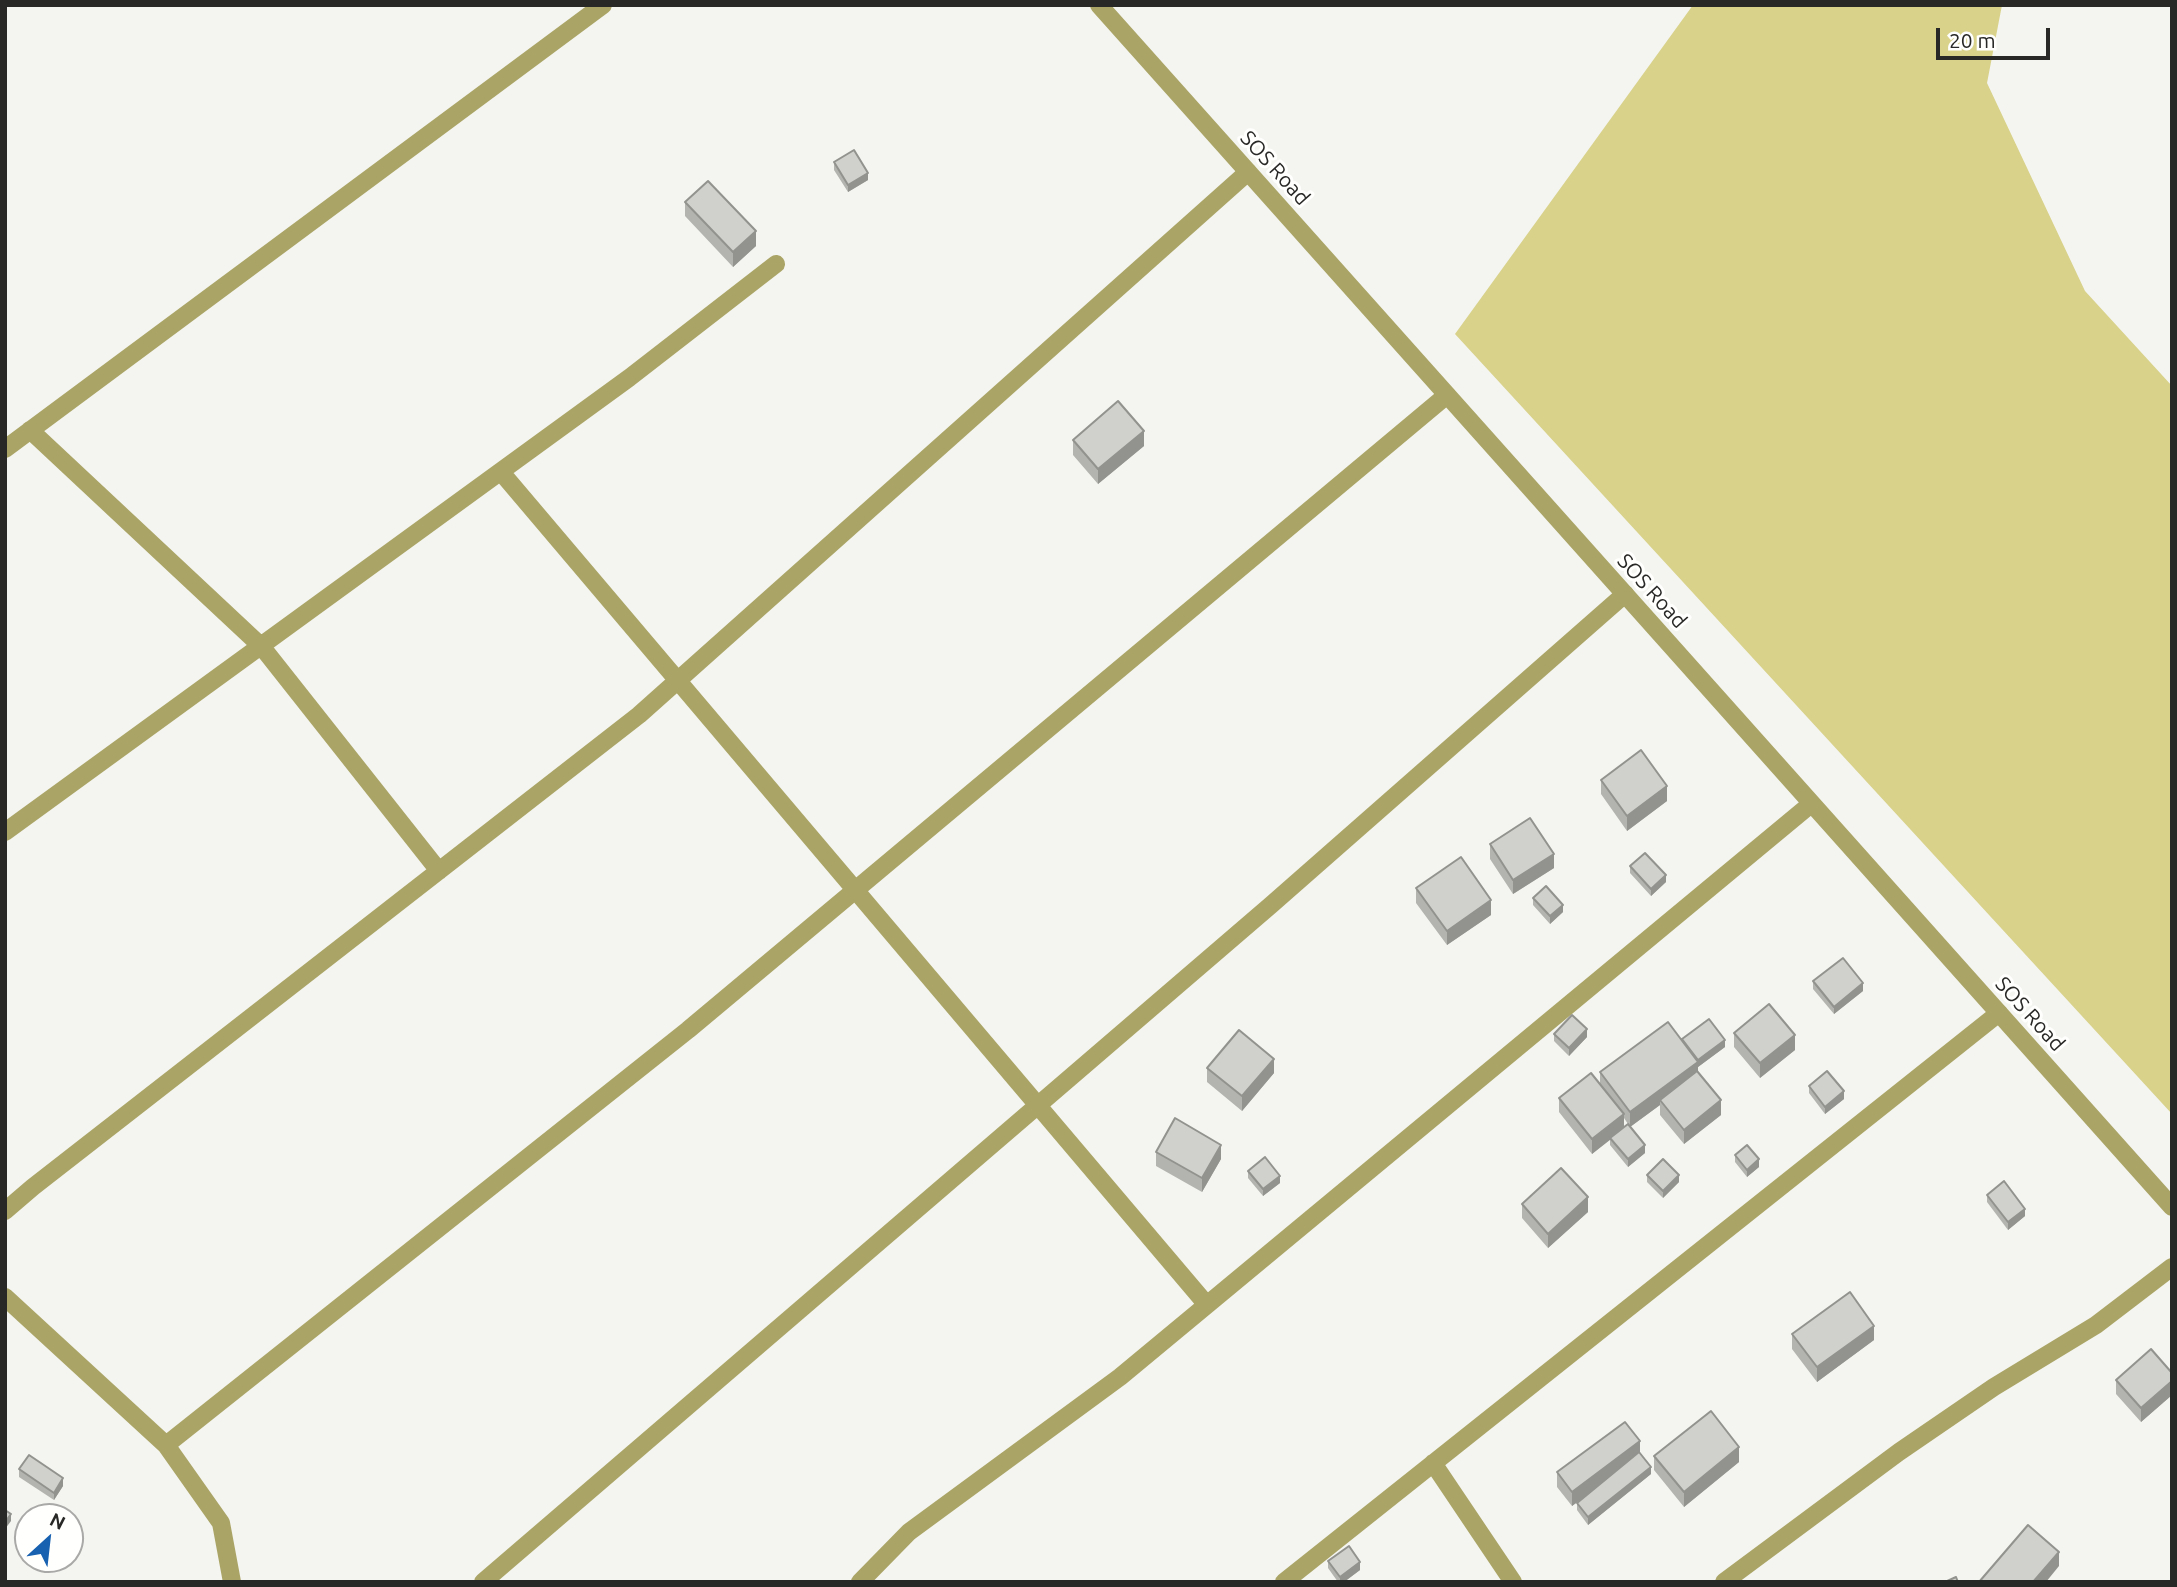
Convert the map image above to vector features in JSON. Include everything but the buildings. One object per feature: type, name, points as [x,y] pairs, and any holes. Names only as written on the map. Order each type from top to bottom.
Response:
[{"type":"street","points":[[5,449],[603,5]]},
{"type":"street","name":"SOS Road","points":[[1099,5],[2172,1207]]},
{"type":"street","points":[[5,1211],[639,715],[1248,172]]},
{"type":"street","points":[[5,832],[629,378],[776,264]]},
{"type":"street","points":[[166,1446],[688,1030],[1447,395]]},
{"type":"street","points":[[30,430],[262,647],[439,871]]},
{"type":"street","points":[[501,472],[1207,1305]]},
{"type":"street","points":[[483,1582],[1281,896],[1625,594]]},
{"type":"street","points":[[860,1582],[909,1532],[1120,1377],[1811,804]]},
{"type":"street","points":[[1284,1582],[1998,1013]]},
{"type":"street","points":[[1724,1582],[1899,1452],[1994,1387],[2096,1325],[2172,1267]]},
{"type":"street","points":[[5,1297],[166,1446],[221,1523],[232,1582]]},
{"type":"street","points":[[1433,1463],[1513,1582]]},
{"type":"shaded area","points":[[1693,5],[2002,5],[1987,83],[2085,291],[2172,386],[2172,1114],[1455,334]]}]
